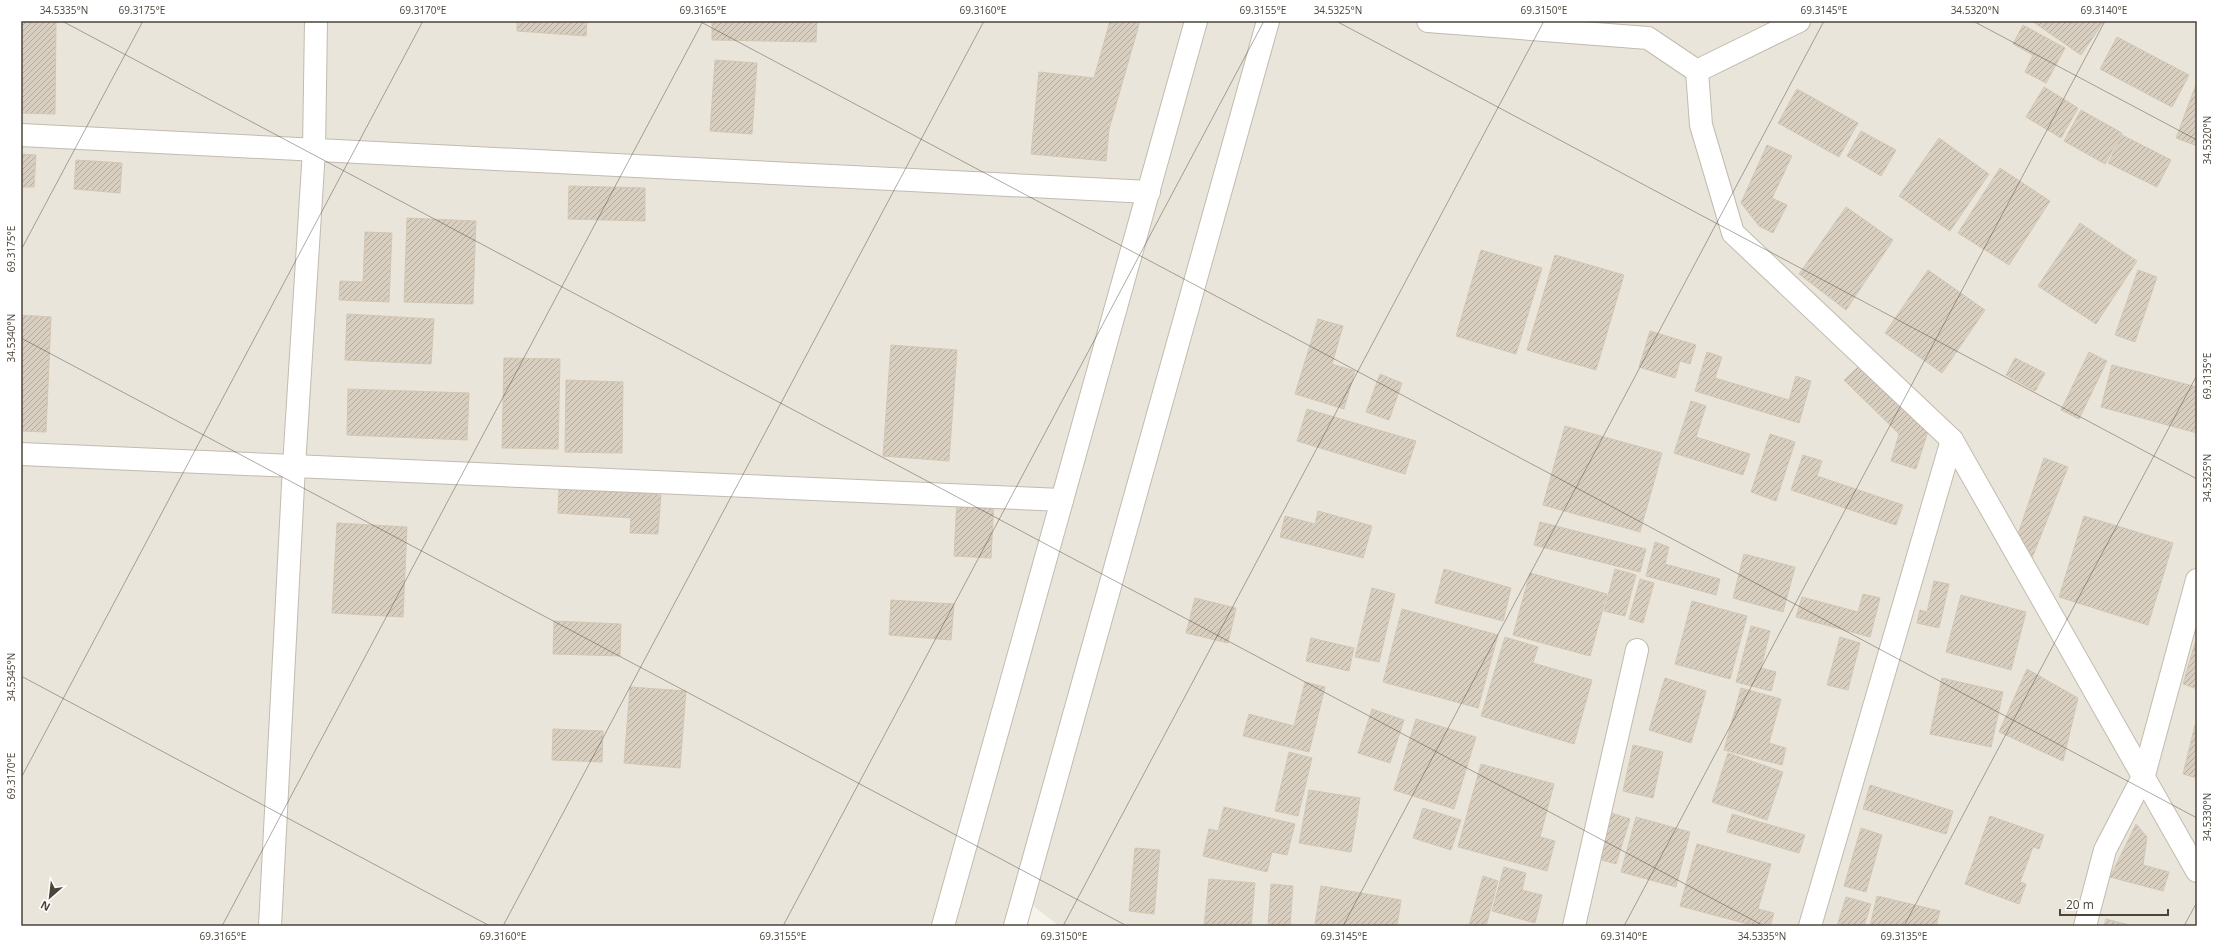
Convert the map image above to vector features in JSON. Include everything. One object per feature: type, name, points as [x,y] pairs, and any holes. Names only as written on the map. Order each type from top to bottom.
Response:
[{"type":"street","points":[[270,926],[294,466],[314,150],[316,21]]},
{"type":"street","points":[[942,926],[1196,21]]},
{"type":"street","points":[[1015,926],[1268,21]]},
{"type":"street","points":[[1428,21],[1648,38],[1697,71]]},
{"type":"street","points":[[1697,71],[1799,21]]},
{"type":"street","points":[[1697,71],[1701,125],[1733,233],[1952,440],[2144,775],[2197,871]]},
{"type":"street","points":[[21,135],[1149,192]]},
{"type":"street","points":[[1810,926],[1952,440]]},
{"type":"street","points":[[21,454],[1062,500]]},
{"type":"street","points":[[2085,926],[2105,850],[2144,775],[2197,580]]},
{"type":"street","points":[[1574,926],[1637,650]]},
{"type":"shaded area","points":[[21,21],[2197,21],[2197,926],[1059,926],[1023,898],[1015,926],[21,926]]},
{"type":"building","points":[[21,21],[56,21],[55,114],[21,113]]},
{"type":"building","points":[[517,21],[587,21],[586,36],[517,31]]},
{"type":"building","points":[[712,21],[817,21],[816,42],[712,40]]},
{"type":"building","points":[[1110,21],[1140,21],[1109,129],[1106,161],[1031,154],[1039,72],[1094,78]]},
{"type":"building","points":[[2032,21],[2104,21],[2081,55]]},
{"type":"building","points":[[2023,25],[2065,48],[2046,83],[2025,72],[2033,55],[2013,44]]},
{"type":"building","points":[[2117,37],[2189,75],[2172,107],[2100,69]]},
{"type":"building","points":[[715,60],[757,63],[752,134],[710,131]]},
{"type":"building","points":[[2197,82],[2197,146],[2176,138]]},
{"type":"building","points":[[2044,87],[2078,108],[2061,138],[2026,117]]},
{"type":"building","points":[[1797,89],[1858,123],[1839,157],[1778,123]]},
{"type":"building","points":[[2081,110],[2122,133],[2105,164],[2064,141]]},
{"type":"building","points":[[1861,131],[1896,150],[1881,176],[1847,156]]},
{"type":"building","points":[[2122,135],[2171,160],[2157,187],[2108,163]]},
{"type":"building","points":[[1939,138],[1989,174],[1950,231],[1899,196]]},
{"type":"building","points":[[1767,145],[1792,156],[1772,198],[1787,205],[1773,233],[1759,226],[1741,203]]},
{"type":"building","points":[[21,154],[36,155],[34,187],[21,187]]},
{"type":"building","points":[[76,160],[122,163],[120,193],[74,189]]},
{"type":"building","points":[[2000,168],[2050,201],[2009,265],[1958,233]]},
{"type":"building","points":[[569,186],[645,188],[645,221],[568,219]]},
{"type":"building","points":[[1846,207],[1893,240],[1846,310],[1799,274]]},
{"type":"building","points":[[407,218],[476,221],[473,304],[404,302]]},
{"type":"building","points":[[2080,223],[2137,261],[2096,324],[2038,286]]},
{"type":"building","points":[[365,232],[392,233],[389,302],[339,300],[340,281],[363,282]]},
{"type":"building","points":[[1481,250],[1542,268],[1516,354],[1456,336]]},
{"type":"building","points":[[1555,255],[1624,275],[1596,370],[1527,350]]},
{"type":"building","points":[[1928,270],[1985,310],[1942,373],[1885,333]]},
{"type":"building","points":[[2138,270],[2157,277],[2135,342],[2115,335]]},
{"type":"building","points":[[347,314],[434,319],[431,364],[345,360]]},
{"type":"building","points":[[21,315],[51,317],[46,432],[21,431]]},
{"type":"building","points":[[1318,319],[1343,326],[1332,364],[1355,371],[1344,409],[1295,394]]},
{"type":"building","points":[[1650,331],[1696,345],[1690,364],[1680,361],[1675,378],[1639,367]]},
{"type":"building","points":[[891,345],[957,350],[949,461],[883,456]]},
{"type":"building","points":[[1707,352],[1722,357],[1715,378],[1789,400],[1796,376],[1811,381],[1799,423],[1695,391]]},
{"type":"building","points":[[2089,352],[2107,361],[2079,419],[2061,410]]},
{"type":"building","points":[[504,358],[560,359],[558,449],[502,448]]},
{"type":"building","points":[[2015,358],[2045,373],[2035,391],[2006,375]]},
{"type":"building","points":[[2112,365],[2197,387],[2197,433],[2101,407]]},
{"type":"building","points":[[1859,366],[1929,428],[1916,469],[1891,461],[1899,434],[1844,380]]},
{"type":"building","points":[[1380,374],[1402,383],[1389,420],[1366,412]]},
{"type":"building","points":[[566,380],[623,382],[622,453],[565,452]]},
{"type":"building","points":[[348,389],[469,393],[467,440],[347,435]]},
{"type":"building","points":[[1691,401],[1706,406],[1696,437],[1750,454],[1743,475],[1674,453]]},
{"type":"building","points":[[1307,409],[1416,441],[1405,474],[1297,441]]},
{"type":"building","points":[[1565,426],[1662,453],[1640,532],[1543,505]]},
{"type":"building","points":[[1770,434],[1795,442],[1776,501],[1751,492]]},
{"type":"building","points":[[1803,455],[1822,461],[1817,476],[1903,505],[1896,525],[1791,490]]},
{"type":"building","points":[[2044,458],[2068,467],[2032,558],[2018,534]]},
{"type":"building","points":[[559,488],[661,495],[658,534],[630,533],[631,518],[558,513]]},
{"type":"building","points":[[957,498],[994,500],[991,558],[954,556]]},
{"type":"building","points":[[1318,511],[1372,526],[1363,558],[1280,537],[1285,516],[1315,524]]},
{"type":"building","points":[[2084,516],[2173,543],[2148,625],[2059,597]]},
{"type":"building","points":[[1540,522],[1646,549],[1640,572],[1534,545]]},
{"type":"building","points":[[337,523],[407,527],[403,617],[332,613]]},
{"type":"building","points":[[1655,542],[1669,547],[1665,564],[1720,579],[1716,595],[1646,576]]},
{"type":"building","points":[[1744,554],[1795,567],[1783,612],[1733,598]]},
{"type":"building","points":[[1444,569],[1511,588],[1503,621],[1435,603]]},
{"type":"building","points":[[1615,569],[1636,575],[1625,616],[1604,611]]},
{"type":"building","points":[[1530,573],[1607,594],[1590,656],[1513,635]]},
{"type":"building","points":[[1640,579],[1654,583],[1643,623],[1629,619]]},
{"type":"building","points":[[1934,581],[1949,584],[1939,628],[1917,623],[1920,610],[1927,612]]},
{"type":"building","points":[[1372,588],[1395,594],[1379,662],[1355,657]]},
{"type":"building","points":[[1863,594],[1880,598],[1870,637],[1796,617],[1802,597],[1858,612]]},
{"type":"building","points":[[1961,595],[2026,612],[2011,670],[1946,652]]},
{"type":"building","points":[[1195,598],[1236,608],[1228,643],[1186,633]]},
{"type":"building","points":[[891,600],[954,604],[951,640],[889,635]]},
{"type":"building","points":[[1692,601],[1747,616],[1730,679],[1675,664]]},
{"type":"building","points":[[1402,609],[1498,635],[1478,708],[1383,682]]},
{"type":"building","points":[[554,621],[621,624],[620,656],[553,654]]},
{"type":"building","points":[[1751,626],[1770,631],[1761,668],[1776,672],[1771,691],[1736,682]]},
{"type":"building","points":[[1505,637],[1538,647],[1533,663],[1592,680],[1574,744],[1481,716]]},
{"type":"building","points":[[1840,637],[1860,643],[1848,690],[1827,685]]},
{"type":"building","points":[[1311,638],[1354,648],[1349,671],[1306,661]]},
{"type":"building","points":[[2195,643],[2197,644],[2197,689],[2183,684]]},
{"type":"building","points":[[2027,669],[2078,698],[2063,761],[1999,732]]},
{"type":"building","points":[[1665,678],[1706,691],[1691,743],[1649,730]]},
{"type":"building","points":[[1942,678],[2003,692],[1991,747],[1930,734]]},
{"type":"building","points":[[1305,682],[1325,687],[1309,752],[1243,736],[1249,714],[1294,726]]},
{"type":"building","points":[[630,687],[686,691],[680,768],[624,763]]},
{"type":"building","points":[[1741,688],[1781,699],[1769,743],[1786,748],[1782,765],[1724,750]]},
{"type":"building","points":[[1372,709],[1404,720],[1390,763],[1358,753]]},
{"type":"building","points":[[1416,719],[1476,737],[1454,809],[1394,790]]},
{"type":"building","points":[[2195,725],[2197,725],[2197,778],[2183,774]]},
{"type":"building","points":[[553,729],[603,731],[602,762],[552,760]]},
{"type":"building","points":[[1633,745],[1663,752],[1653,798],[1623,791]]},
{"type":"building","points":[[1289,752],[1312,758],[1298,816],[1275,811]]},
{"type":"building","points":[[1728,753],[1783,772],[1767,820],[1712,802]]},
{"type":"building","points":[[1481,764],[1554,784],[1540,837],[1555,841],[1547,871],[1458,847]]},
{"type":"building","points":[[1870,785],[1953,811],[1946,834],[1863,809]]},
{"type":"building","points":[[1309,790],[1360,798],[1351,852],[1299,843]]},
{"type":"building","points":[[1224,807],[1295,824],[1287,855],[1272,852],[1267,872],[1203,856],[1209,829],[1218,831]]},
{"type":"building","points":[[1423,808],[1461,820],[1451,850],[1413,838]]},
{"type":"building","points":[[1608,812],[1630,819],[1616,864],[1595,858]]},
{"type":"building","points":[[1732,814],[1805,835],[1799,853],[1727,832]]},
{"type":"building","points":[[1990,816],[2044,835],[2039,849],[2033,847],[2020,882],[2026,884],[2019,904],[1965,884]]},
{"type":"building","points":[[1636,817],[1690,832],[1676,887],[1621,872]]},
{"type":"building","points":[[2136,824],[2147,837],[2143,865],[2169,872],[2163,891],[2110,877]]},
{"type":"building","points":[[1861,828],[1882,835],[1866,892],[1844,886]]},
{"type":"building","points":[[1697,844],[1771,864],[1758,909],[1774,913],[1770,926],[1755,926],[1680,906]]},
{"type":"building","points":[[1135,848],[1160,850],[1154,914],[1129,911]]},
{"type":"building","points":[[1504,867],[1526,873],[1522,890],[1542,895],[1535,923],[1492,911]]},
{"type":"building","points":[[1483,876],[1498,881],[1486,926],[1469,926]]},
{"type":"building","points":[[1209,879],[1255,883],[1251,926],[1204,926]]},
{"type":"building","points":[[1271,884],[1293,886],[1290,926],[1268,926]]},
{"type":"building","points":[[1321,886],[1401,900],[1397,926],[1325,926],[1315,924]]},
{"type":"building","points":[[1877,896],[1940,911],[1936,926],[1870,926]]},
{"type":"building","points":[[1846,897],[1871,904],[1864,926],[1837,926]]},
{"type":"building","points":[[2106,919],[2133,926],[2104,926]]}]
